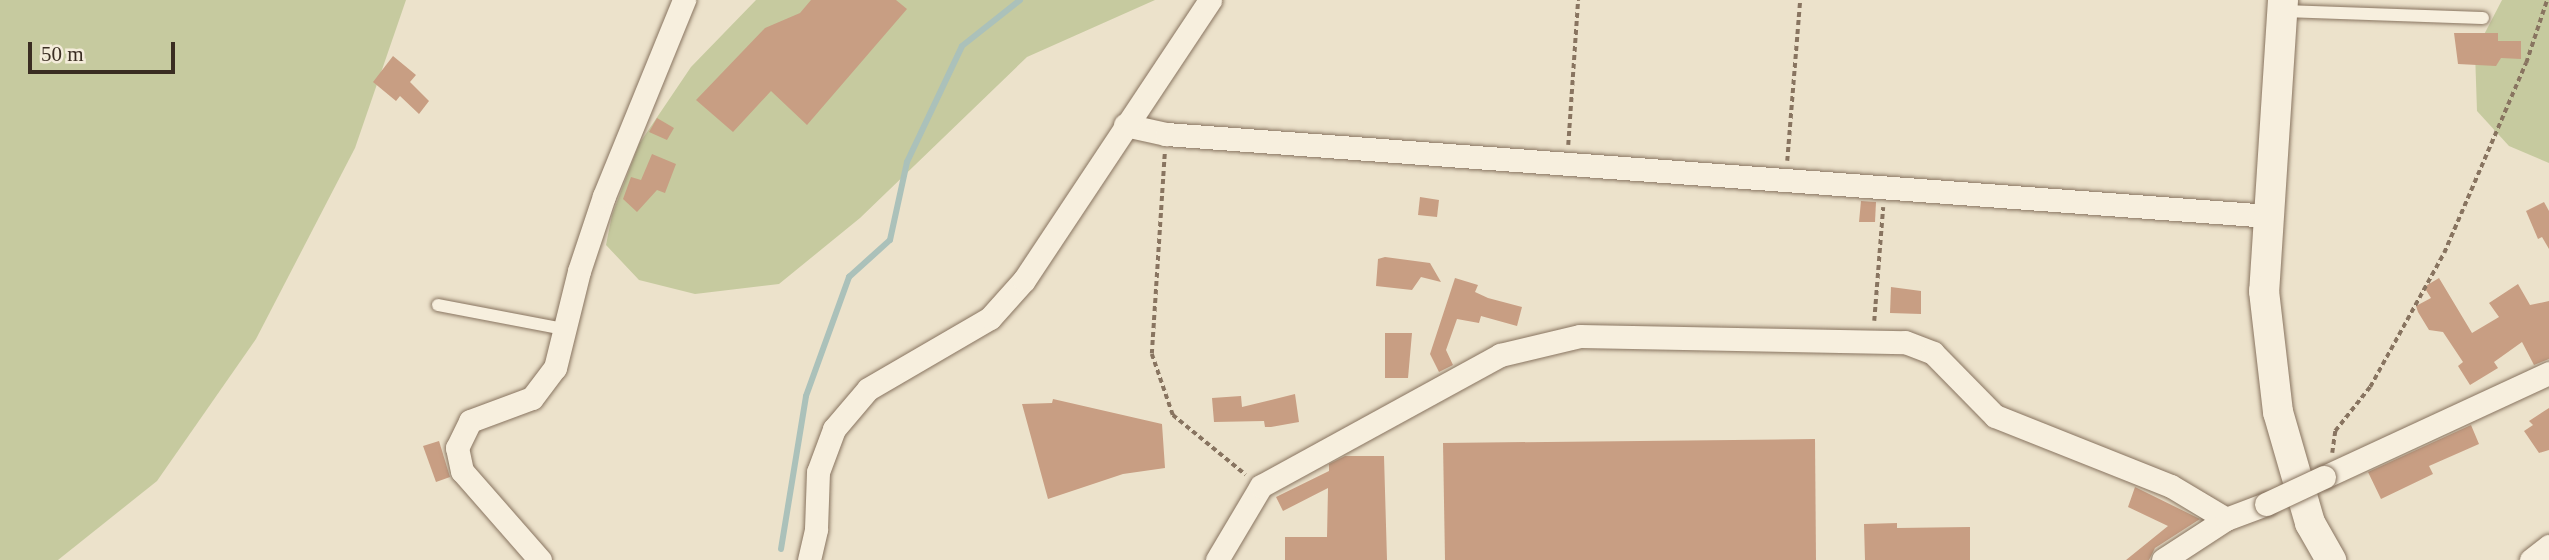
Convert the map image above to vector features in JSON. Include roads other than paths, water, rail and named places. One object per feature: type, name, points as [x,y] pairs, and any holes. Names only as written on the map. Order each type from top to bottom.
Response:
[{"type":"street","points":[[540,560],[462,471],[457,448],[470,421],[532,398],[555,368],[604,196],[684,0]]},
{"type":"street","points":[[809,560],[816,529],[818,472],[834,429],[868,389],[990,318],[1024,280],[1210,0]]},
{"type":"street","points":[[2283,5],[2264,291],[2278,412],[2311,523],[2331,560]]},
{"type":"street","points":[[1125,125],[1166,134],[2269,216]]},
{"type":"street","points":[[1217,560],[1261,486],[1500,355],[1580,336],[1905,342],[1933,353],[1995,416],[2171,486],[2226,519]]},
{"type":"street","points":[[2163,560],[2226,519],[2266,504],[2549,373]]},
{"type":"street","points":[[2531,560],[2549,546]]},
{"type":"lane","points":[[2283,5],[2483,18]]},
{"type":"lane","points":[[438,305],[564,329]]},
{"type":"waterway","points":[[781,549],[806,396],[849,277],[890,240],[907,162],[962,46],[1020,0]]}]
